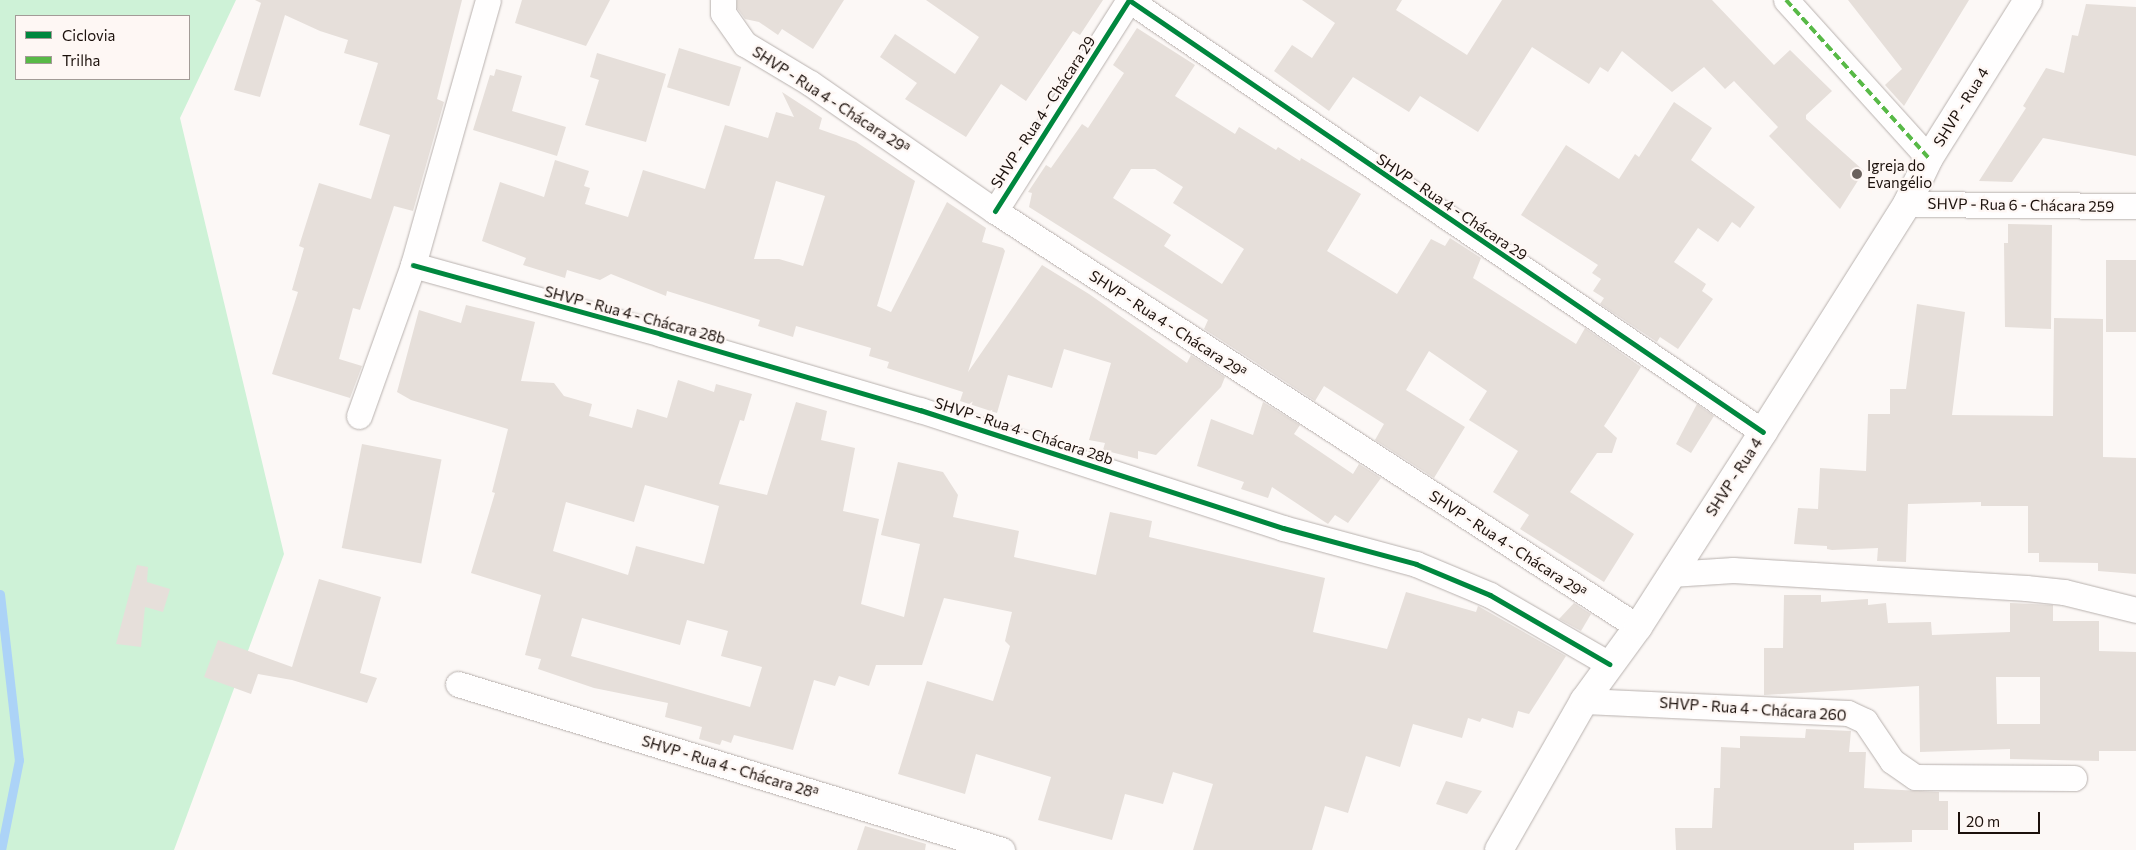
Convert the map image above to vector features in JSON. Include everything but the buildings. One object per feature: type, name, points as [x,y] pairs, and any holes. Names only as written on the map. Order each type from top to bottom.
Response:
[{"type":"street","points":[[359,416],[413,266],[488,0]]},
{"type":"street","name":"SHVP - Rua 4 - Chácara 29ª","points":[[723,0],[728,22],[745,44],[810,84],[995,211],[1638,627]]},
{"type":"street","name":"SHVP - Rua 4 - Chácara 29","points":[[995,211],[1129,0],[1763,432]]},
{"type":"street","points":[[1786,0],[1929,158]]},
{"type":"street","name":"SHVP - Rua 4","points":[[1499,850],[1584,701],[1609,664],[1638,627],[1763,432],[1907,204],[1929,158],[2028,0]]},
{"type":"street","name":"SHVP - Rua 6 - Chácara 259","points":[[1907,204],[2136,206]]},
{"type":"street","name":"SHVP - Rua 4 - Chácara 28b","points":[[413,266],[901,404],[1283,528],[1416,564],[1490,595],[1609,664]]},
{"type":"street","points":[[1671,574],[1732,570],[2026,588],[2064,592],[2136,610]]},
{"type":"street","name":"SHVP - Rua 4 - Chácara 28ª","points":[[458,684],[1002,850]]},
{"type":"street","name":"SHVP - Rua 4 - Chácara 260","points":[[1584,701],[1848,713],[1865,721],[1892,761],[1915,777],[2074,778]]},
{"type":"green space","points":[[0,0],[236,0],[180,118],[284,554],[174,850],[0,850]]},
{"type":"waterway","points":[[0,594],[19,760],[1,850]]},
{"type":"marked path","points":[[1786,0],[1929,158]]},
{"type":"cycle path","points":[[995,211],[1129,0],[1763,432]]},
{"type":"cycle path","points":[[413,265],[661,334],[920,410],[1283,528],[1416,564],[1490,595],[1609,664]]},
{"type":"place","name":"Igreja do Evangélio","points":[[1857,174]]}]
